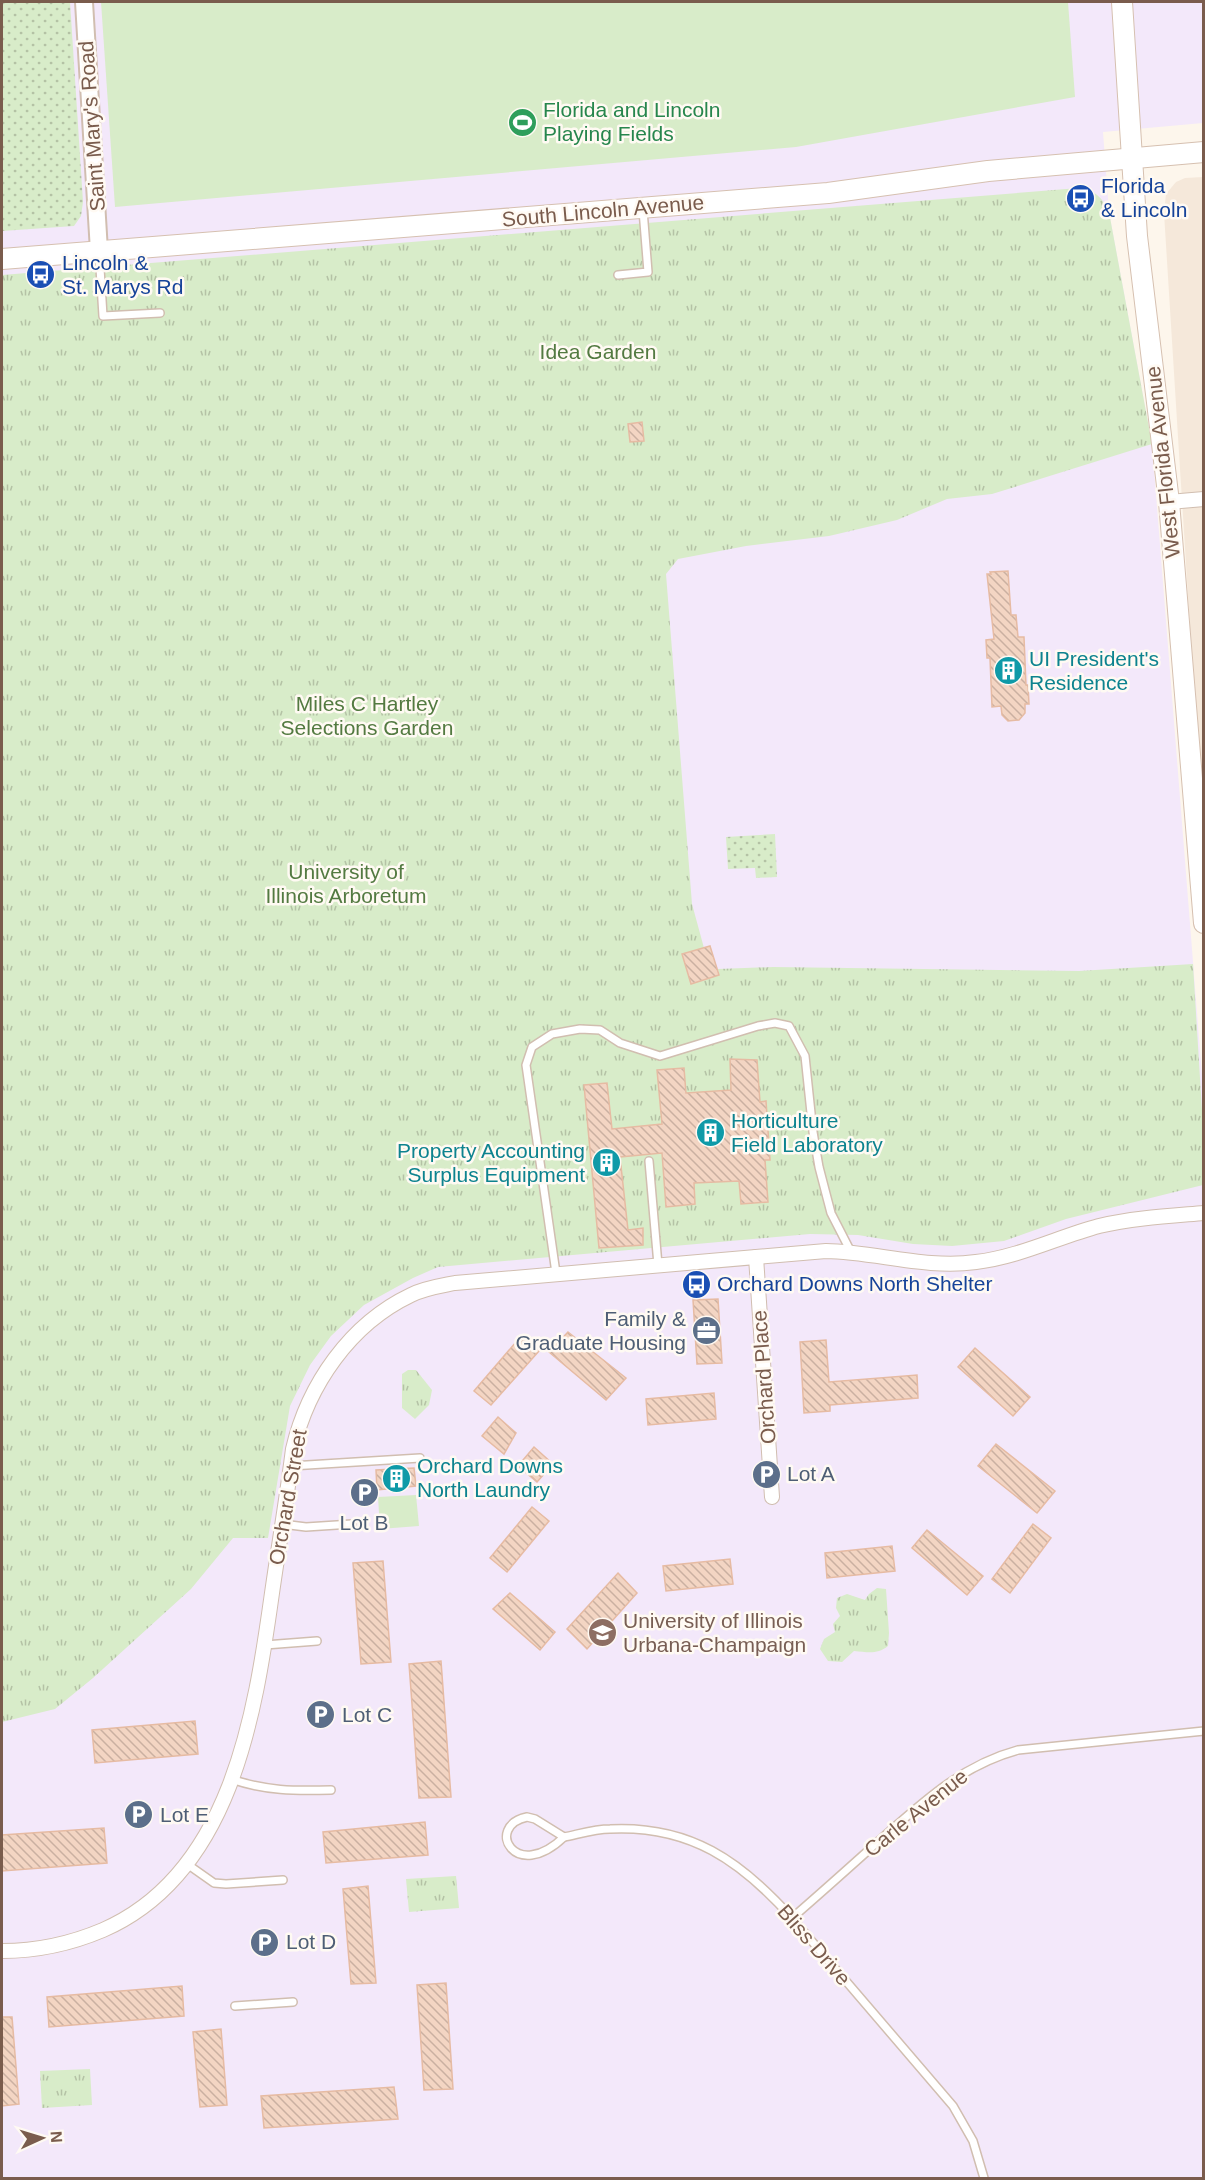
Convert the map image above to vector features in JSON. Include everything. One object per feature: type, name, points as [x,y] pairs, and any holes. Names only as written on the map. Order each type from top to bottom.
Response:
[{"type":"main road","name":"West Florida Avenue","points":[[1122,2],[1137,236],[1169,502],[1203,923]]},
{"type":"main road","name":"South Lincoln Avenue","points":[[2,259],[828,193],[988,171],[1203,152]]},
{"type":"street","name":"Saint Mary's Road","points":[[84,2],[99,251]]},
{"type":"street","points":[[1169,502],[1203,499]]},
{"type":"street","name":"Orchard Street","points":[[2,1951],[48,1948],[82,1939],[140,1910],[160,1894],[186,1864],[216,1817],[231,1779],[252,1709],[265,1646],[298,1428],[325,1372],[361,1330],[387,1309],[410,1295],[437,1286],[465,1281],[826,1251],[851,1252],[918,1262],[975,1263],[1007,1256],[1098,1226],[1135,1219],[1203,1213]]},
{"type":"street","name":"Orchard Place","points":[[756,1257],[772,1497]]},
{"type":"lane","points":[[618,275],[648,272],[643,207]]},
{"type":"lane","points":[[99,251],[104,316],[160,313]]},
{"type":"lane","points":[[556,1273],[526,1065],[532,1047],[552,1034],[580,1029],[600,1030],[620,1043],[660,1056],[758,1026],[776,1023],[789,1026],[805,1056],[813,1132],[831,1213],[851,1252]]},
{"type":"lane","points":[[649,1161],[658,1265]]},
{"type":"lane","points":[[291,1466],[420,1458]]},
{"type":"lane","points":[[282,1524],[306,1527],[351,1524]]},
{"type":"lane","points":[[265,1646],[317,1641]]},
{"type":"lane","name":"Carle Avenue","points":[[792,1918],[925,1800],[958,1775],[976,1765],[1018,1750],[1203,1731]]},
{"type":"lane","points":[[231,1779],[288,1791],[330,1790]]},
{"type":"lane","points":[[527,1817],[535,1819],[564,1837],[555,1846],[528,1856],[518,1854],[510,1848],[507,1831],[518,1819],[527,1817]]},
{"type":"lane","name":"Bliss Drive","points":[[564,1837],[607,1829],[636,1828],[670,1834],[720,1854],[745,1871],[770,1893],[953,2106],[973,2141],[984,2178]]},
{"type":"lane","points":[[186,1864],[214,1882],[226,1884],[283,1880]]},
{"type":"lane","points":[[235,2006],[292,2002]]},
{"type":"shaded area","name":"University of Illinois Urbana-Champaign","points":[[2,2],[1203,2],[1203,123],[1103,132],[1109,212],[1152,444],[1203,1088],[1203,2178],[2,2178]]},
{"type":"shaded area","points":[[1203,177],[1203,792],[1192,660],[1164,213],[1166,194],[1176,182],[1185,178]]},
{"type":"green space","points":[[2,2],[70,2],[83,202],[81,216],[74,226],[2,231]]},
{"type":"green space","name":"Florida and Lincoln Playing Fields","points":[[101,2],[1068,2],[1075,97],[796,147],[115,207]]},
{"type":"green space","name":"University of Illinois Arboretum","points":[[1079,188],[1097,195],[1109,212],[1152,444],[992,494],[947,499],[897,520],[829,536],[746,546],[678,559],[666,574],[692,904],[704,948],[683,954],[691,983],[719,975],[718,969],[773,967],[1079,971],[1193,964],[1203,1127],[1203,1185],[1066,1219],[1004,1241],[952,1246],[913,1244],[858,1235],[810,1234],[438,1267],[413,1278],[364,1305],[331,1336],[310,1365],[290,1406],[268,1538],[233,1538],[191,1589],[93,1678],[55,1709],[2,1722],[2,275]]},
{"type":"green space","points":[[775,834],[777,877],[756,878],[755,868],[728,869],[726,837]]},
{"type":"green space","points":[[408,1370],[416,1370],[432,1390],[429,1405],[415,1419],[402,1408],[402,1374]]},
{"type":"green space","points":[[416,1495],[419,1526],[380,1529],[378,1497]]},
{"type":"green space","points":[[877,1588],[886,1589],[888,1646],[876,1652],[854,1651],[842,1662],[828,1661],[820,1649],[824,1639],[835,1632],[833,1624],[840,1616],[836,1608],[837,1598],[847,1594],[865,1600]]},
{"type":"green space","points":[[456,1876],[459,1908],[409,1912],[406,1879]]},
{"type":"green space","points":[[90,2069],[92,2105],[42,2108],[40,2071]]},
{"type":"building","points":[[642,422],[644,441],[630,442],[628,424]]},
{"type":"building","name":"UI President's Residence","points":[[1008,571],[1011,615],[1016,615],[1018,637],[1024,637],[1029,704],[1025,704],[1025,713],[1019,720],[1008,721],[1002,715],[1001,706],[992,707],[990,658],[987,658],[986,640],[994,639],[987,574]]},
{"type":"building","points":[[710,946],[719,975],[691,984],[682,954]]},
{"type":"building","name":"Horticulture Field Laboratory","points":[[730,1059],[757,1060],[760,1102],[766,1101],[770,1160],[765,1160],[768,1202],[741,1204],[739,1181],[694,1183],[695,1204],[666,1207],[662,1153],[620,1157],[628,1230],[643,1228],[643,1245],[599,1248],[584,1085],[607,1083],[612,1129],[662,1124],[657,1070],[684,1068],[686,1093],[731,1090]]},
{"type":"building","name":"Family & Graduate Housing","points":[[718,1299],[722,1363],[697,1364],[693,1300]]},
{"type":"building","points":[[568,1332],[626,1378],[606,1400],[549,1352]]},
{"type":"building","points":[[522,1335],[539,1351],[491,1405],[474,1391]]},
{"type":"building","points":[[826,1340],[829,1382],[917,1375],[918,1398],[830,1405],[830,1411],[804,1413],[800,1342]]},
{"type":"building","points":[[975,1348],[1030,1397],[1013,1416],[958,1367]]},
{"type":"building","points":[[714,1393],[716,1419],[648,1425],[646,1399]]},
{"type":"building","points":[[498,1417],[516,1433],[504,1454],[482,1436]]},
{"type":"building","points":[[996,1444],[1055,1491],[1037,1513],[978,1466]]},
{"type":"building","points":[[534,1447],[553,1464],[537,1482],[518,1466]]},
{"type":"building","name":"Orchard Downs North Laundry","points":[[414,1468],[416,1486],[377,1490],[376,1470]]},
{"type":"building","points":[[532,1507],[549,1521],[507,1572],[490,1558]]},
{"type":"building","points":[[1033,1524],[1051,1538],[1010,1593],[992,1579]]},
{"type":"building","points":[[927,1530],[983,1576],[967,1595],[912,1548]]},
{"type":"building","points":[[892,1546],[895,1571],[827,1578],[825,1553]]},
{"type":"building","points":[[730,1559],[733,1584],[666,1591],[663,1566]]},
{"type":"building","points":[[383,1561],[391,1662],[361,1664],[353,1563]]},
{"type":"building","points":[[618,1573],[637,1593],[587,1649],[567,1629]]},
{"type":"building","points":[[510,1593],[555,1632],[540,1650],[493,1609]]},
{"type":"building","points":[[441,1661],[451,1797],[419,1798],[409,1664]]},
{"type":"building","points":[[195,1721],[198,1754],[95,1763],[92,1730]]},
{"type":"building","points":[[425,1822],[428,1855],[326,1863],[323,1832]]},
{"type":"building","points":[[104,1828],[107,1863],[2,1871],[2,1835]]},
{"type":"building","points":[[368,1886],[376,1983],[351,1984],[343,1889]]},
{"type":"building","points":[[446,1983],[453,2089],[424,2090],[417,1985]]},
{"type":"building","points":[[182,1986],[184,2016],[49,2027],[47,1997]]},
{"type":"building","points":[[2,2017],[12,2017],[19,2104],[2,2106]]},
{"type":"building","points":[[221,2029],[227,2105],[200,2107],[193,2032]]},
{"type":"building","points":[[394,2087],[398,2119],[264,2128],[261,2096]]},
{"type":"place","name":"Florida and Lincoln Playing Fields","points":[[522,122]]},
{"type":"place","name":"Florida & Lincoln","points":[[1080,198]]},
{"type":"place","name":"Lincoln & St. Marys Rd","points":[[41,275]]},
{"type":"place","name":"UI President's Residence","points":[[1008,671]]},
{"type":"place","name":"Horticulture Field Laboratory","points":[[710,1133]]},
{"type":"place","name":"Property Accounting Surplus Equipment","points":[[606,1163]]},
{"type":"place","name":"Orchard Downs North Shelter","points":[[696,1284]]},
{"type":"place","name":"Family & Graduate Housing","points":[[707,1331]]},
{"type":"place","name":"Lot A","points":[[766,1474]]},
{"type":"place","name":"Orchard Downs North Laundry","points":[[396,1478]]},
{"type":"place","name":"Lot B","points":[[364,1492]]},
{"type":"place","name":"University of Illinois Urbana-Champaign","points":[[602,1633]]},
{"type":"place","name":"Lot C","points":[[321,1715]]},
{"type":"place","name":"Lot E","points":[[139,1815]]},
{"type":"place","name":"Lot D","points":[[265,1942]]},
{"type":"park label","name":"Idea Garden","points":[[598,352]]},
{"type":"park label","name":"Miles C Hartley Selections Garden","points":[[367,716]]}]
